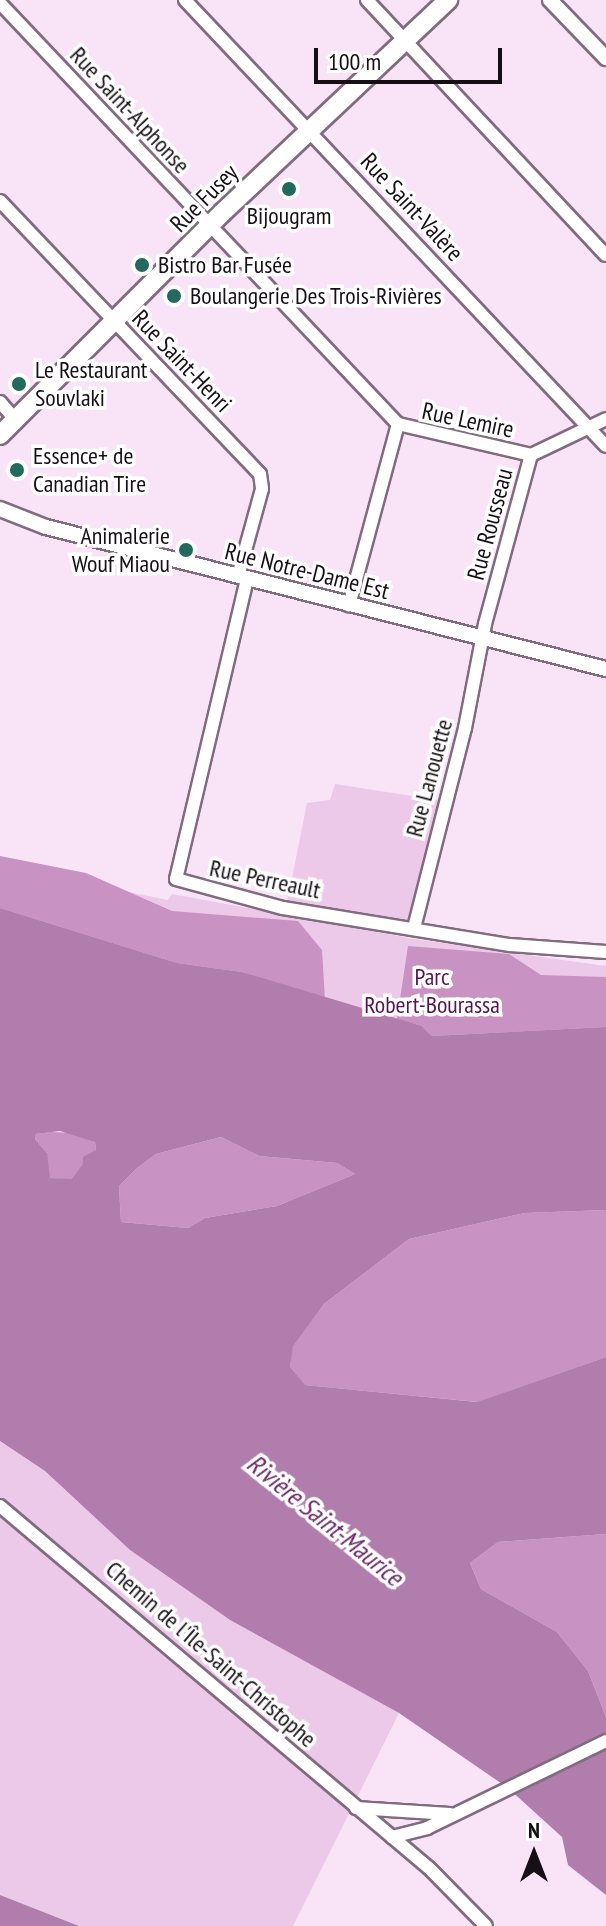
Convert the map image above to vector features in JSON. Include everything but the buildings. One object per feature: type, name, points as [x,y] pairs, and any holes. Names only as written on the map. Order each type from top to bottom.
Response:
[{"type":"main road","name":"Rue Fusey","points":[[0,435],[209,226],[448,0]]},
{"type":"street","name":"Rue Saint-Valère","points":[[185,0],[606,446]]},
{"type":"street","points":[[367,0],[606,255]]},
{"type":"street","points":[[550,0],[606,58]]},
{"type":"street","name":"Rue Saint-Alphonse","points":[[0,3],[398,424]]},
{"type":"street","name":"Rue Saint-Henri","points":[[0,201],[262,478],[243,578]]},
{"type":"street","points":[[0,402],[15,419]]},
{"type":"street","name":"Rue Rousseau","points":[[483,638],[531,455],[606,419]]},
{"type":"street","points":[[349,605],[398,424]]},
{"type":"street","name":"Rue Lemire","points":[[398,424],[531,455]]},
{"type":"street","name":"Rue Notre-Dame Est","points":[[0,509],[46,527],[606,669]]},
{"type":"street","name":"Rue Perreault","points":[[243,578],[176,879],[274,906],[510,945],[606,952]]},
{"type":"street","name":"Rue Lanouette","points":[[414,928],[483,638]]},
{"type":"street","name":"Chemin de l'Île-Saint-Christophe","points":[[0,1506],[466,1900],[486,1926]]},
{"type":"street","points":[[392,1837],[409,1835],[606,1741]]},
{"type":"street","points":[[356,1808],[456,1812]]},
{"type":"green space","points":[[335,784],[438,800],[409,929],[287,903],[307,803],[330,800]]},
{"type":"green space","points":[[0,856],[86,873],[172,911],[298,921],[322,950],[325,1000],[242,972],[177,963],[0,908]]},
{"type":"green space","name":"Parc Robert-Bourassa","points":[[0,866],[168,900],[172,894],[414,939],[606,966],[606,1029],[433,1043],[0,931]]},
{"type":"green space","points":[[408,946],[509,954],[541,975],[606,977],[606,1027],[432,1036],[422,1026],[397,1019]]},
{"type":"green space","points":[[79,1133],[95,1142],[96,1150],[72,1180],[50,1178],[47,1172],[47,1153],[35,1139],[36,1134]]},
{"type":"green space","points":[[221,1137],[259,1156],[337,1163],[355,1174],[277,1206],[205,1218],[188,1228],[121,1222],[119,1186],[137,1168],[156,1154]]},
{"type":"green space","points":[[606,1210],[606,1357],[478,1402],[304,1385],[290,1368],[292,1346],[324,1304],[409,1239],[525,1213]]},
{"type":"green space","points":[[0,1441],[45,1471],[130,1550],[230,1620],[399,1713],[293,1926],[79,1926],[0,1895]]},
{"type":"green space","points":[[606,1534],[606,1717],[588,1671],[557,1632],[481,1589],[470,1563],[498,1542]]},
{"type":"water","name":"Rivière Saint-Maurice","points":[[0,908],[177,963],[242,972],[422,1026],[432,1036],[606,1027],[606,1210],[525,1213],[409,1239],[324,1304],[293,1346],[290,1367],[305,1385],[477,1402],[606,1357],[606,1534],[498,1542],[470,1563],[481,1589],[557,1632],[588,1671],[606,1717],[606,1895],[568,1865],[562,1837],[508,1788],[399,1713],[230,1620],[130,1550],[45,1471],[0,1441]],"holes":[[[60,1131],[95,1142],[96,1150],[83,1157],[83,1164],[72,1179],[50,1178],[47,1153],[35,1139],[36,1134]],[[221,1137],[259,1156],[337,1163],[355,1174],[277,1206],[205,1218],[188,1228],[121,1222],[119,1186],[137,1168],[156,1154]]]},
{"type":"water","points":[[0,1895],[79,1926],[0,1926]]},
{"type":"place","name":"Bijougram","points":[[289,189]]},
{"type":"place","name":"Bistro Bar Fusée","points":[[142,265]]},
{"type":"place","name":"Boulangerie Des Trois-Rivières","points":[[174,296]]},
{"type":"place","name":"Le Restaurant Souvlaki","points":[[19,384]]},
{"type":"place","name":"Essence+ de Canadian Tire","points":[[17,470]]},
{"type":"place","name":"Animalerie Wouf Miaou","points":[[186,550]]}]
